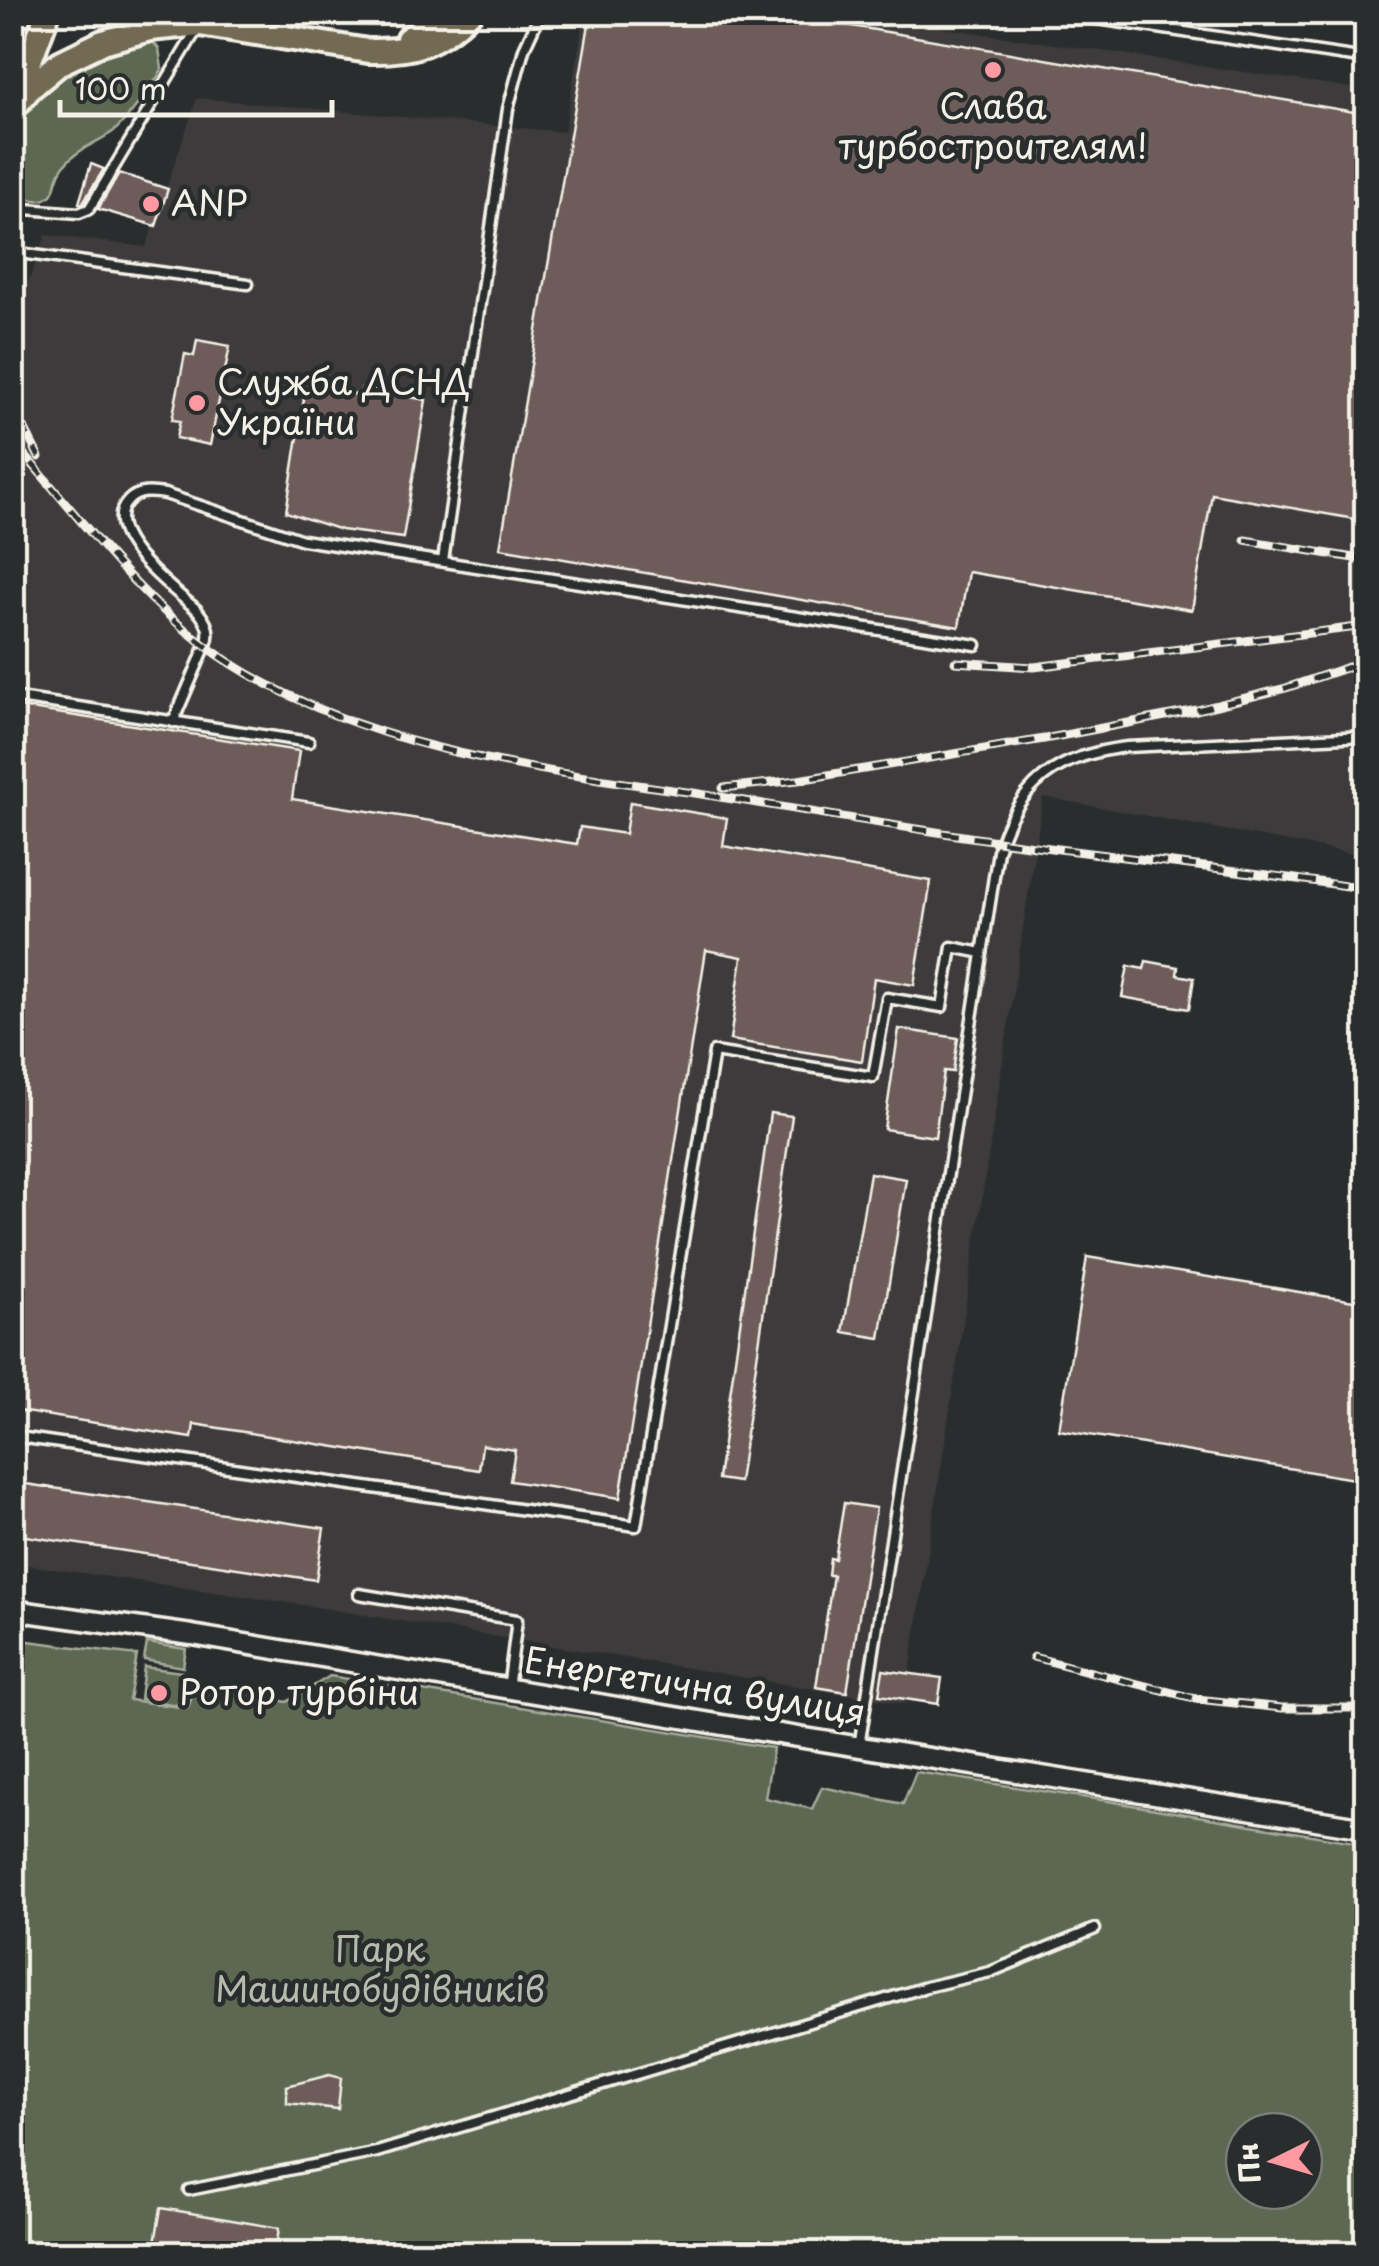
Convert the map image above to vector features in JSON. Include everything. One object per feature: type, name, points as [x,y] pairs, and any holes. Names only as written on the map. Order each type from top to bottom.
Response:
[{"type":"main road","points":[[12,107],[48,12]]},
{"type":"main road","points":[[175,12],[200,24]]},
{"type":"main road","points":[[368,51],[412,38],[446,12]]},
{"type":"main road","points":[[12,107],[49,71],[86,49],[135,32],[200,24],[368,51],[404,50],[428,44],[470,12]]},
{"type":"street","name":"Енергетична вулиця","points":[[12,1610],[192,1635],[1366,1828]]},
{"type":"lane","points":[[282,37],[286,12]]},
{"type":"lane","points":[[442,561],[506,118],[524,50],[541,12]]},
{"type":"lane","points":[[1050,12],[1366,59]]},
{"type":"lane","points":[[15,207],[78,213],[89,209],[200,24]]},
{"type":"lane","points":[[12,252],[248,284]]},
{"type":"lane","points":[[172,722],[209,632],[204,618],[145,563],[125,534],[124,504],[132,497],[153,492],[303,540],[976,645]]},
{"type":"lane","points":[[12,697],[309,742]]},
{"type":"lane","points":[[859,1747],[1003,831],[1026,793],[1058,766],[1098,751],[1366,736]]},
{"type":"lane","points":[[12,1436],[636,1526],[714,1052],[873,1077],[887,998],[942,1007],[952,948],[982,953]]},
{"type":"lane","points":[[359,1594],[517,1620],[508,1689]]},
{"type":"lane","points":[[189,2190],[378,2152],[926,1987],[990,1972],[1095,1929]]},
{"type":"shaded area","points":[[585,13],[843,13],[1366,90],[1366,856],[1043,797],[905,1704],[310,1606],[13,1563],[12,325],[46,235],[146,247],[197,98],[564,132]]},
{"type":"green space","points":[[301,13],[425,13],[395,24],[367,26],[308,19]]},
{"type":"green space","points":[[152,41],[159,49],[162,69],[132,111],[114,131],[68,161],[48,198],[36,200],[22,195],[16,156],[19,131],[27,110],[41,92],[78,65]]},
{"type":"green space","name":"Парк Машинобудівників","points":[[13,1639],[137,1655],[129,1700],[188,1708],[196,1683],[287,1702],[330,1676],[773,1748],[765,1798],[812,1809],[822,1787],[903,1804],[916,1772],[1366,1844],[1366,2253],[13,2253]]},
{"type":"green space","points":[[147,1643],[186,1649],[183,1667],[144,1660]]},
{"type":"green space","points":[[144,1667],[182,1672],[178,1705],[140,1699]]},
{"type":"building","points":[[591,12],[770,12],[1366,114],[1366,521],[1212,494],[1192,610],[968,572],[959,627],[500,548]]},
{"type":"building","points":[[91,164],[104,169],[82,204],[79,203]]},
{"type":"building","points":[[119,173],[168,189],[156,226],[98,209]]},
{"type":"building","name":"Служба ДСНД України","points":[[197,340],[230,346],[210,445],[176,438],[180,421],[172,420],[185,354],[194,356]]},
{"type":"building","points":[[306,386],[359,395],[362,388],[426,400],[403,538],[341,530],[286,512]]},
{"type":"building","points":[[12,706],[299,751],[292,799],[577,844],[580,827],[625,834],[630,802],[727,818],[723,846],[931,881],[914,985],[874,978],[862,1061],[730,1040],[742,957],[706,950],[620,1498],[510,1481],[515,1450],[482,1445],[479,1470],[194,1424],[192,1438],[12,1410]]},
{"type":"building","points":[[1146,961],[1178,967],[1177,975],[1194,978],[1189,1009],[1122,997],[1128,966],[1144,969]]},
{"type":"building","points":[[899,1029],[958,1038],[953,1072],[944,1071],[935,1137],[884,1129]]},
{"type":"building","points":[[770,1113],[792,1116],[739,1482],[718,1479]]},
{"type":"building","points":[[870,1173],[906,1179],[880,1338],[843,1332]]},
{"type":"building","points":[[1087,1257],[1366,1303],[1366,1481],[1059,1430]]},
{"type":"building","points":[[12,1482],[324,1528],[316,1580],[12,1534]]},
{"type":"building","points":[[844,1503],[876,1508],[847,1692],[816,1687],[833,1575],[828,1575],[830,1558],[835,1559]]},
{"type":"building","points":[[883,1670],[942,1678],[938,1704],[879,1695]]},
{"type":"building","points":[[329,2075],[341,2078],[338,2109],[287,2103],[287,2086]]},
{"type":"building","points":[[161,2208],[279,2228],[275,2254],[153,2254]]},
{"type":"railway","points":[[21,422],[39,457]]},
{"type":"railway","points":[[12,441],[113,559],[197,639],[284,693],[402,738],[526,767],[927,831],[1366,889]]},
{"type":"railway","points":[[1245,540],[1366,560]]},
{"type":"railway","points":[[955,662],[1034,667],[1366,626]]},
{"type":"railway","points":[[723,788],[798,780],[1197,710],[1286,688],[1366,661]]},
{"type":"railway","points":[[1033,1657],[1197,1699],[1282,1708],[1366,1708]]},
{"type":"place","name":"Слава турбостроителям!","points":[[993,70]]},
{"type":"place","name":"ANP","points":[[151,204]]},
{"type":"place","name":"Служба ДСНД України","points":[[197,403]]},
{"type":"place","name":"Ротор турбіни","points":[[159,1693]]}]
